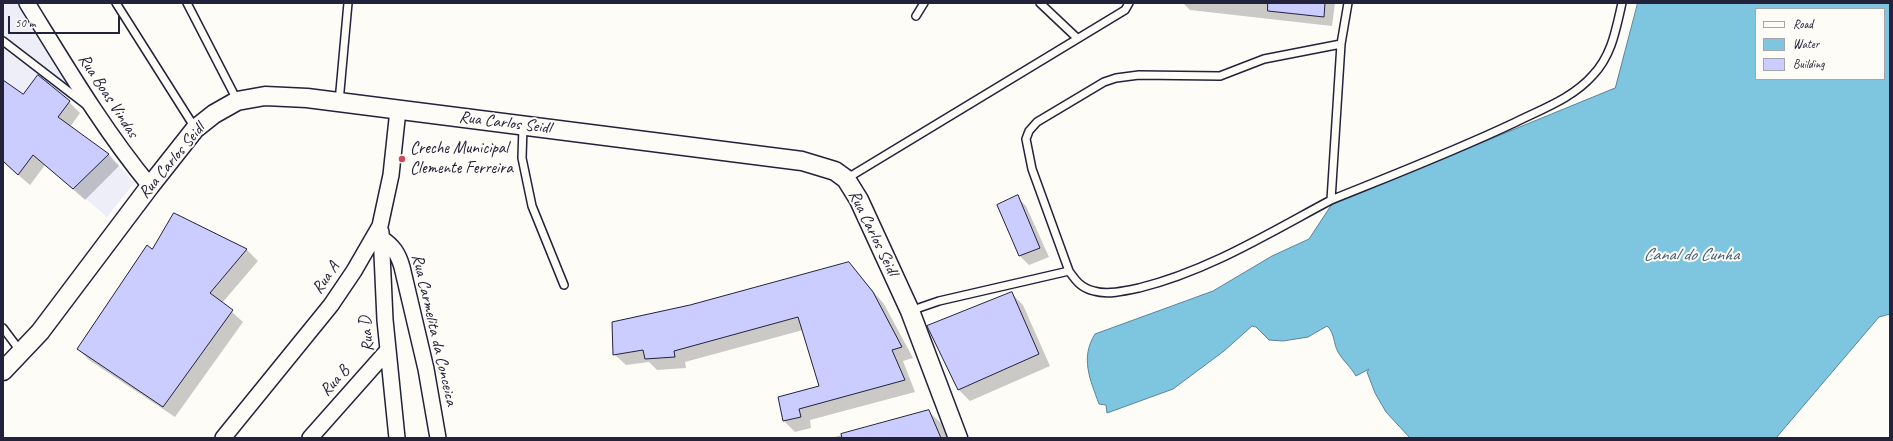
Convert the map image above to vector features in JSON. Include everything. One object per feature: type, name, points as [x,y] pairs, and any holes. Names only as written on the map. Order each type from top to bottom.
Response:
[{"type":"street","name":"Rua Boas Vindas","points":[[27,3],[95,112],[124,155],[150,186]]},
{"type":"street","name":"Rua Carlos Seidl","points":[[3,371],[40,332],[67,298],[150,186],[195,129],[214,114],[237,101],[265,96],[307,98],[802,161],[834,171],[846,179],[859,200],[910,311],[958,438]]},
{"type":"street","name":"Rua A","points":[[223,438],[331,305],[381,232],[391,175],[398,110]]},
{"type":"street","name":"Rua D","points":[[381,232],[383,290],[396,437]]},
{"type":"street","name":"Rua Carmelita da Conceica","points":[[381,232],[397,252],[402,267],[426,370],[438,438]]},
{"type":"street","name":"Rua B","points":[[310,438],[388,350]]},
{"type":"lane","points":[[116,3],[195,129]]},
{"type":"lane","points":[[188,3],[237,101]]},
{"type":"lane","points":[[339,102],[348,3]]},
{"type":"lane","points":[[916,16],[924,3]]},
{"type":"lane","points":[[1040,3],[1078,38]]},
{"type":"lane","points":[[846,179],[1125,10],[1129,3]]},
{"type":"lane","points":[[1331,200],[1341,44],[1348,3]]},
{"type":"lane","points":[[1341,44],[1264,59],[1220,76],[1139,75],[1116,78],[1104,82],[1034,124],[1026,139],[1032,169],[1069,271],[1076,282],[1081,286],[1095,292],[1127,290],[1161,282],[1203,267],[1331,200],[1468,144],[1554,104],[1580,88],[1594,75],[1612,44],[1622,3]]},
{"type":"lane","points":[[3,41],[95,112]]},
{"type":"lane","points":[[523,125],[522,158],[532,206],[564,285]]},
{"type":"lane","points":[[910,311],[939,301],[1069,271]]},
{"type":"lane","points":[[3,328],[22,352]]},
{"type":"shaded area","points":[[3,3],[17,3],[68,81],[70,101],[58,118],[109,154],[134,183],[107,217],[34,155],[18,175],[3,161]]},
{"type":"water","name":"Canal do Cunha","points":[[1638,3],[1890,3],[1890,314],[1879,317],[1776,438],[1410,438],[1386,412],[1375,393],[1367,372],[1369,369],[1356,376],[1336,349],[1333,335],[1327,326],[1308,337],[1283,341],[1269,340],[1256,327],[1252,326],[1224,351],[1173,389],[1107,413],[1106,405],[1099,404],[1092,386],[1088,369],[1088,352],[1090,343],[1095,334],[1213,291],[1272,256],[1309,239],[1332,204],[1615,88]]},
{"type":"building","points":[[1268,3],[1325,3],[1324,17],[1268,11]]},
{"type":"building","points":[[38,75],[70,101],[58,117],[109,154],[73,189],[33,155],[18,175],[3,161],[3,80],[23,94]]},
{"type":"building","points":[[1018,195],[1040,248],[1019,256],[997,205]]},
{"type":"building","points":[[174,213],[247,249],[210,293],[233,310],[163,407],[77,349],[147,245],[152,249]]},
{"type":"building","points":[[849,262],[873,292],[902,347],[892,350],[905,380],[799,409],[801,417],[783,421],[778,397],[819,386],[798,317],[674,351],[675,357],[645,359],[643,350],[613,355],[612,322],[690,305]]},
{"type":"building","points":[[1012,292],[1039,354],[958,390],[927,326]]},
{"type":"building","points":[[929,410],[941,438],[842,438],[841,434]]},
{"type":"place","name":"Creche Municipal Clemente Ferreira","points":[[402,159]]}]
